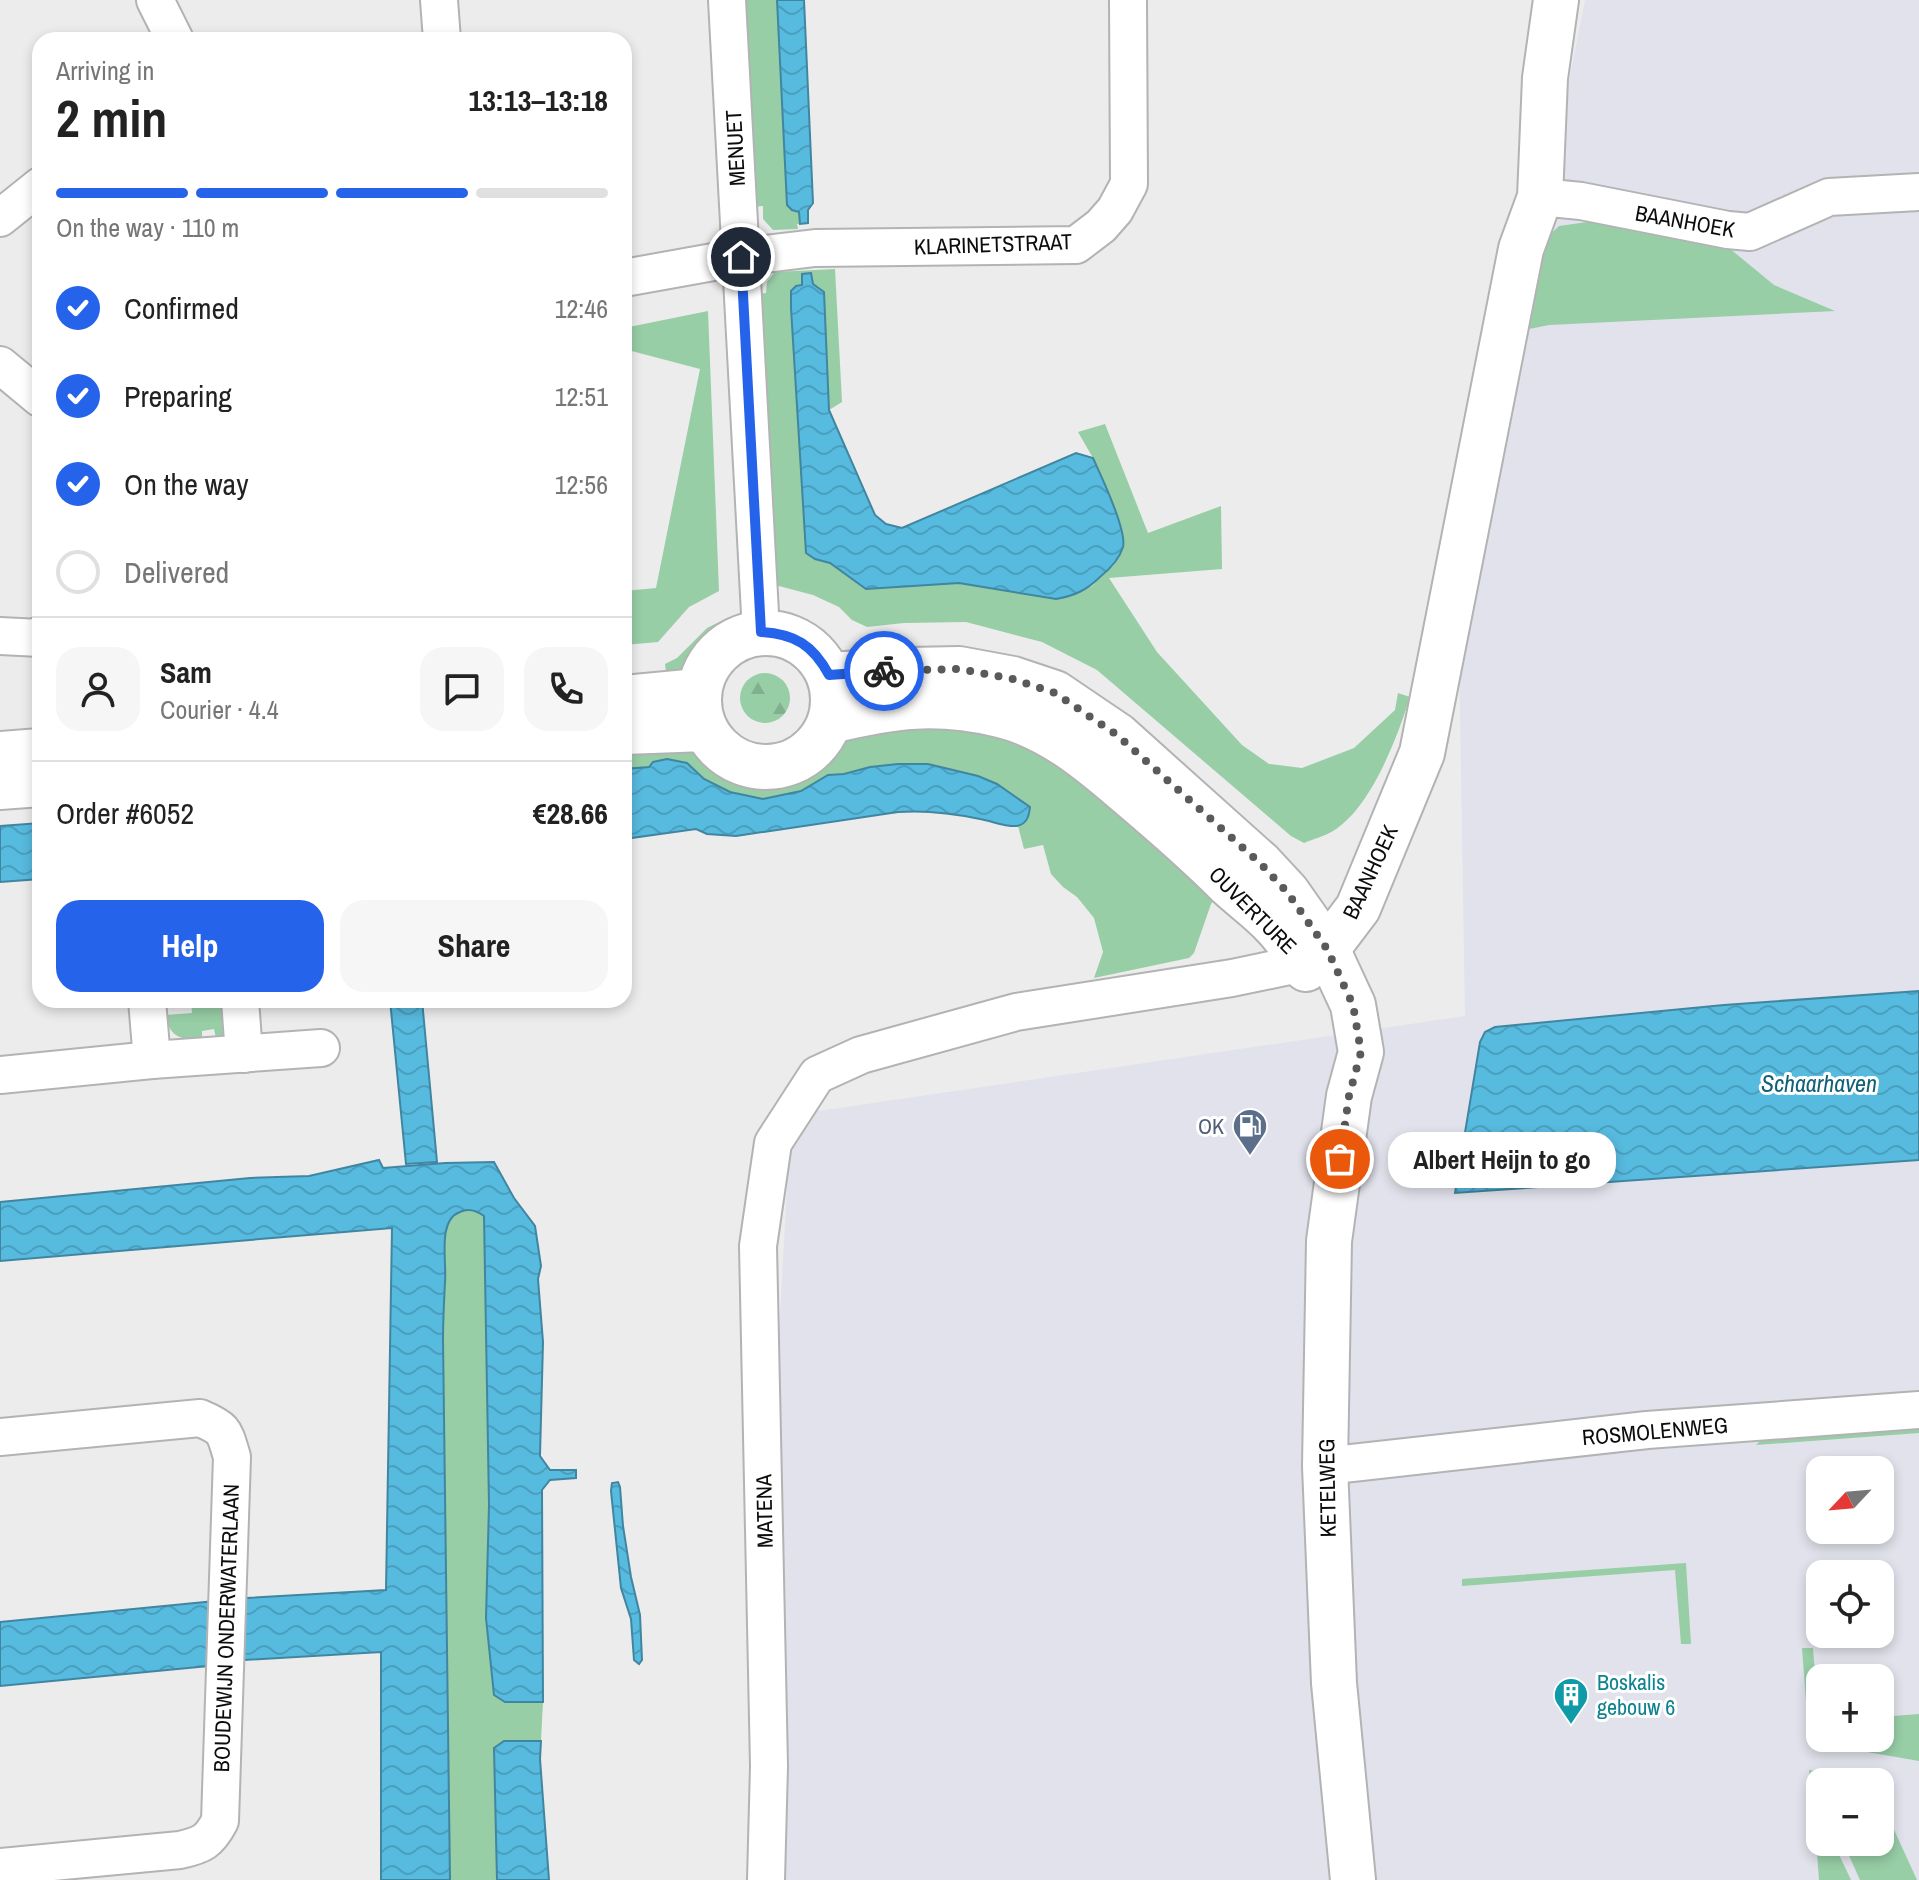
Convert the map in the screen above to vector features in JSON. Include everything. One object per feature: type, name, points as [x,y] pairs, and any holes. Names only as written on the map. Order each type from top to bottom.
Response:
[{"type":"street","points":[[155,0],[171,32]]},
{"type":"street","points":[[439,0],[441,32]]},
{"type":"street","name":"MENUET","points":[[727,0],[761,632]]},
{"type":"street","name":"KLARINETSTRAAT","points":[[632,277],[741,257],[815,248],[1076,245],[1101,226],[1115,210],[1129,184],[1128,0]]},
{"type":"street","name":"BAANHOEK","points":[[1316,956],[1358,908],[1422,753],[1521,249],[1540,197],[1545,78],[1556,0]]},
{"type":"street","points":[[0,218],[32,192]]},
{"type":"street","name":"BAANHOEK","points":[[1540,197],[1581,201],[1750,232],[1829,197],[1919,192]]},
{"type":"street","points":[[0,365],[32,391]]},
{"type":"street","points":[[761,632],[779,633],[809,647],[829,675],[834,701],[831,721],[808,753],[790,763],[771,767],[751,766],[732,758],[717,746],[702,710],[703,674],[722,648],[737,639],[761,632]]},
{"type":"street","points":[[0,636],[32,636]]},
{"type":"street","name":"OUVERTURE","points":[[829,675],[959,669],[1013,679],[1055,693],[1117,735],[1261,864],[1287,892],[1316,956],[1323,1011],[1349,1096]]},
{"type":"street","points":[[632,699],[702,710]]},
{"type":"street","name":"OUVERTURE","points":[[831,721],[909,706],[946,706],[1001,715],[1044,730],[1096,767],[1188,845],[1236,892],[1316,956]]},
{"type":"street","points":[[632,730],[702,710]]},
{"type":"street","points":[[0,754],[32,752]]},
{"type":"street","points":[[0,787],[32,785]]},
{"type":"street","name":"MATENA","points":[[766,1880],[769,1766],[758,1246],[773,1143],[817,1075],[861,1055],[1016,1012],[1221,980],[1316,956]]},
{"type":"street","points":[[148,1008],[152,1060]]},
{"type":"street","points":[[241,1008],[244,1054]]},
{"type":"street","points":[[0,1075],[321,1048]]},
{"type":"street","name":"KETELWEG","points":[[1349,1096],[1329,1241],[1325,1466],[1334,1683],[1353,1880]]},
{"type":"street","name":"ROSMOLENWEG","points":[[1325,1466],[1647,1430],[1919,1410]]},
{"type":"street","name":"BOUDEWIJN ONDERWATERLAAN","points":[[0,1437],[200,1418],[225,1433],[232,1457],[220,1821],[212,1837],[198,1846],[180,1850],[6,1871]]},
{"type":"shaded area","points":[[1585,0],[1919,0],[1919,1880],[749,1880],[791,1115],[1465,1016],[1459,647]]},
{"type":"green space","points":[[741,0],[777,0],[787,205],[799,212],[798,229],[773,230],[763,219],[763,206],[752,207]]},
{"type":"green space","points":[[1587,222],[1705,243],[1723,243],[1774,285],[1835,311],[1549,325],[1508,333],[1536,248],[1559,226]]},
{"type":"green space","points":[[835,269],[842,402],[829,410],[824,292],[813,284],[810,273],[802,274],[803,285],[791,291],[806,553],[830,563],[866,589],[959,583],[1056,599],[1092,586],[1115,564],[1124,545],[1119,521],[1093,458],[1078,432],[1105,424],[1148,533],[1221,506],[1222,569],[1109,578],[1157,652],[1242,745],[1269,764],[1302,768],[1354,748],[1395,710],[1398,693],[1410,697],[1381,771],[1347,820],[1330,833],[1304,843],[1291,836],[1097,670],[1042,642],[966,622],[867,627],[852,620],[839,607],[813,595],[775,585],[758,294],[766,293],[767,282],[775,272]]},
{"type":"green space","points":[[708,311],[719,591],[689,607],[658,642],[632,644],[632,590],[656,588],[700,369],[632,351],[632,326]]},
{"type":"green space","points":[[729,617],[731,620],[711,646],[667,680],[665,664],[677,658],[707,628]]},
{"type":"green space","points":[[765,673],[782,681],[790,698],[782,715],[765,723],[748,715],[740,698],[748,681]]},
{"type":"green space","points":[[933,716],[1046,748],[1221,889],[1211,904],[1194,953],[1189,958],[1094,978],[1103,952],[1094,918],[1077,897],[1051,874],[1043,845],[1024,849],[1018,826],[1027,818],[1030,807],[996,784],[977,776],[928,764],[870,767],[828,775],[802,791],[763,799],[730,792],[704,779],[686,763],[667,759],[650,767],[632,768],[632,742],[705,748],[740,771],[775,775],[792,771],[810,761],[839,733]]},
{"type":"green space","points":[[192,1008],[233,1008],[236,1011],[224,1038],[216,1038],[214,1029],[202,1031],[202,1039],[183,1038],[173,1033],[166,1015],[192,1013]]},
{"type":"green space","points":[[466,1210],[484,1216],[489,1505],[486,1618],[505,1702],[543,1702],[541,1741],[504,1741],[494,1748],[497,1880],[450,1880],[444,1241],[450,1219]]},
{"type":"green space","points":[[1919,1425],[1919,1433],[1756,1445],[1763,1438]]},
{"type":"green space","points":[[1686,1563],[1691,1644],[1681,1644],[1675,1570],[1462,1586],[1462,1579]]},
{"type":"green space","points":[[1802,1648],[1813,1648],[1814,1664],[1806,1664],[1806,1702]]},
{"type":"green space","points":[[1919,1714],[1919,1761],[1867,1752],[1894,1752],[1894,1716]]},
{"type":"green space","points":[[1894,1830],[1917,1880],[1860,1880],[1849,1856],[1894,1856]]},
{"type":"green space","points":[[1817,1856],[1840,1856],[1851,1880],[1819,1880]]},
{"type":"water","points":[[777,0],[804,0],[813,203],[808,210],[808,223],[800,224],[799,212],[787,205]]},
{"type":"water","points":[[811,273],[813,284],[824,292],[829,410],[875,515],[886,524],[902,528],[1076,453],[1093,458],[1121,528],[1123,547],[1111,567],[1085,589],[1056,599],[959,583],[866,589],[830,563],[806,553],[791,291],[802,285],[802,274]]},
{"type":"water","points":[[667,759],[687,763],[704,779],[730,792],[763,799],[801,791],[828,775],[870,767],[928,764],[997,784],[1030,810],[1025,821],[1017,826],[949,814],[908,811],[736,836],[707,834],[696,829],[632,838],[632,768],[649,767],[653,762]]},
{"type":"water","points":[[32,824],[32,880],[0,882],[0,826]]},
{"type":"water","name":"Schaarhaven","points":[[1919,991],[1919,1160],[1455,1193],[1480,1042],[1485,1032],[1495,1027],[1724,1005]]},
{"type":"water","points":[[391,1008],[423,1008],[437,1162],[406,1164]]},
{"type":"water","points":[[379,1160],[383,1168],[494,1162],[514,1198],[535,1226],[541,1266],[538,1279],[543,1342],[540,1456],[550,1470],[576,1470],[576,1478],[550,1480],[542,1490],[543,1702],[505,1702],[494,1695],[486,1618],[489,1505],[484,1216],[466,1210],[460,1212],[453,1216],[446,1232],[443,1333],[450,1880],[381,1880],[381,1652],[244,1660],[0,1686],[0,1622],[246,1598],[386,1590],[392,1228],[0,1261],[0,1202],[250,1178],[309,1176]]},
{"type":"water","points":[[618,1482],[631,1577],[640,1615],[642,1660],[639,1664],[634,1660],[631,1619],[621,1588],[611,1491],[612,1483]]},
{"type":"water","points":[[504,1741],[541,1741],[549,1880],[497,1880],[494,1748]]},
{"type":"way so far","points":[[884,671],[959,669],[1013,679],[1055,693],[1117,735],[1261,864],[1287,892],[1327,949],[1353,1005],[1361,1052],[1349,1096],[1340,1159]]},
{"type":"place","name":"OK","points":[[1250,1157]]},
{"type":"place","name":"Albert Heijn to go","points":[[1340,1159]]},
{"type":"place","name":"Boskalis gebouw 6","points":[[1571,1726]]},
{"type":"route","points":[[741,257],[761,632],[792,637],[809,647],[829,675],[884,671]]}]
